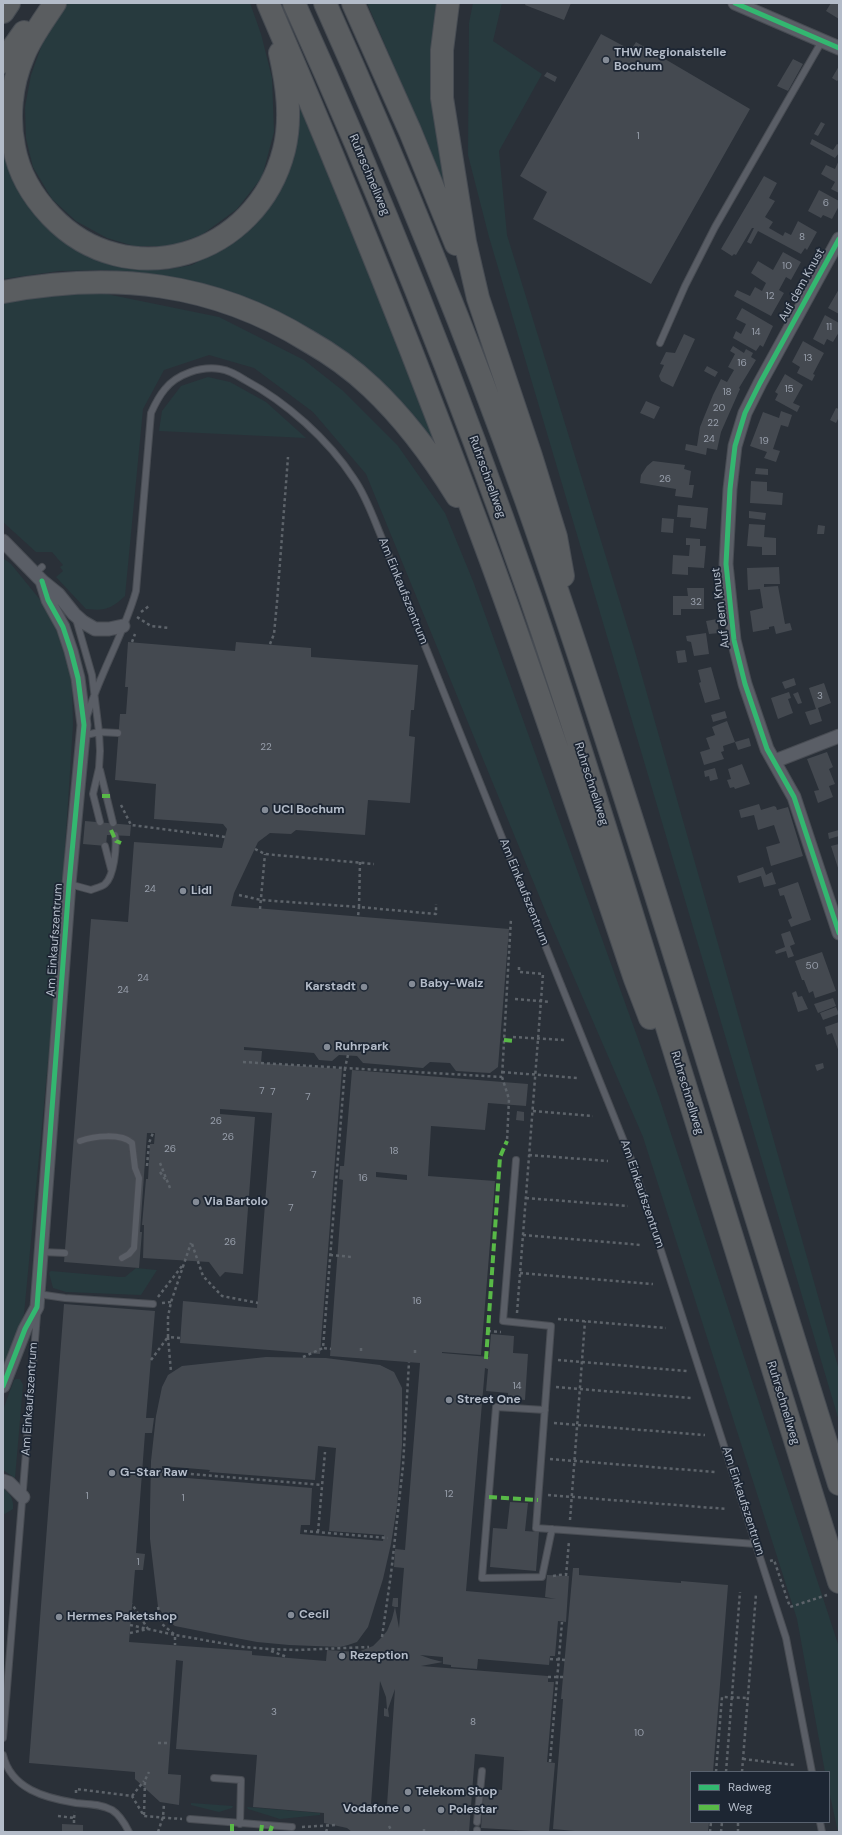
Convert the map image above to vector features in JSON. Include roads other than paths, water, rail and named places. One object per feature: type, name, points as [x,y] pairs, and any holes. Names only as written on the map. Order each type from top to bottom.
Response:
[{"type":"highway","points":[[3,12],[10,3]]},
{"type":"highway","points":[[3,62],[44,3]]},
{"type":"highway","points":[[55,3],[22,57],[12,99],[12,137],[16,157],[23,177],[33,196],[43,208],[73,236],[111,253],[139,258],[156,258],[178,255],[197,250],[216,242],[240,225],[256,208],[268,191],[277,171],[284,150],[287,125],[287,101],[280,55],[267,3]]},
{"type":"highway","points":[[267,3],[374,255],[440,422],[490,559],[635,979],[703,1143]]},
{"type":"highway","name":"Ruhrschnellweg","points":[[294,3],[351,131],[410,275],[496,500],[555,671],[703,1143],[836,1588]]},
{"type":"highway","points":[[325,3],[406,191],[463,332],[525,499],[576,644]]},
{"type":"highway","points":[[353,3],[438,199],[487,323]]},
{"type":"highway","points":[[448,3],[442,50],[442,98],[465,242],[476,290],[556,537],[570,624],[576,644],[634,824],[839,1484]]},
{"type":"highway","points":[[3,292],[66,283],[94,281],[146,284],[221,299],[278,323],[327,352],[349,368],[372,388],[398,416],[419,440],[456,493],[469,515],[490,559]]},
{"type":"street","points":[[735,3],[839,48]]},
{"type":"street","name":"Auf dem Knust","points":[[839,239],[745,413],[734,453],[730,489],[726,564],[734,640],[745,684],[768,748],[794,797],[839,933]]},
{"type":"street","name":"Am Einkaufszentrum","points":[[3,541],[40,574],[58,594],[84,628],[109,630],[123,626]]},
{"type":"street","name":"Am Einkaufszentrum","points":[[37,1307],[69,884],[83,730],[78,678],[66,637],[48,600],[40,574]]},
{"type":"street","points":[[775,761],[839,736]]},
{"type":"street","points":[[3,1386],[25,1329],[37,1307]]},
{"type":"street","points":[[3,1481],[8,1483],[23,1497]]},
{"type":"lane","points":[[660,342],[685,286],[715,226],[822,41]]},
{"type":"lane","name":"Am Einkaufszentrum","points":[[83,730],[94,692],[130,612],[136,591],[151,413],[165,388],[176,380],[198,369],[220,369],[232,373],[261,388],[308,426],[354,479],[381,536],[633,1164],[788,1645],[812,1771]]},
{"type":"lane","points":[[66,637],[84,628],[92,675],[99,732],[99,768],[93,794],[100,822]]},
{"type":"lane","points":[[83,730],[118,733]]},
{"type":"lane","points":[[99,768],[113,823]]},
{"type":"lane","points":[[69,884],[91,890],[105,884],[112,871],[116,848],[115,835]]},
{"type":"lane","points":[[105,846],[112,871]]},
{"type":"lane","points":[[80,1141],[94,1136],[122,1138],[132,1143],[135,1168],[139,1178],[134,1248],[129,1254],[122,1258]]},
{"type":"lane","points":[[516,1160],[503,1322],[552,1326],[536,1528],[756,1544]]},
{"type":"lane","points":[[42,1252],[65,1253]]},
{"type":"lane","points":[[38,1294],[65,1298],[152,1304]]},
{"type":"lane","name":"Am Einkaufszentrum","points":[[3,1738],[37,1307]]},
{"type":"lane","points":[[545,1410],[496,1407],[482,1578],[542,1577],[552,1529]]},
{"type":"lane","points":[[3,1755],[6,1765],[14,1776],[29,1790],[59,1800],[100,1805],[113,1811],[122,1820],[129,1832]]},
{"type":"lane","points":[[477,1822],[482,1771]]},
{"type":"lane","points":[[214,1778],[241,1780],[240,1824]]},
{"type":"lane","points":[[190,1820],[292,1827]]},
{"type":"place","name":"THW Regionalstelle Bochum","points":[[606,60]]},
{"type":"place","name":"UCI Bochum","points":[[265,810]]},
{"type":"place","name":"Lidl","points":[[183,891]]},
{"type":"place","name":"Baby-Walz","points":[[412,984]]},
{"type":"place","name":"Karstadt","points":[[364,987]]},
{"type":"place","name":"Ruhrpark","points":[[327,1047]]},
{"type":"place","name":"Via Bartolo","points":[[196,1202]]},
{"type":"place","name":"Street One","points":[[449,1400]]},
{"type":"place","name":"G-Star Raw","points":[[112,1473]]},
{"type":"place","name":"Cecil","points":[[291,1615]]},
{"type":"place","name":"Hermes Paketshop","points":[[59,1617]]},
{"type":"place","name":"Rezeption","points":[[342,1656]]},
{"type":"place","name":"Telekom Shop","points":[[408,1792]]},
{"type":"place","name":"Vodafone","points":[[407,1809]]},
{"type":"place","name":"Polestar","points":[[441,1810]]}]
